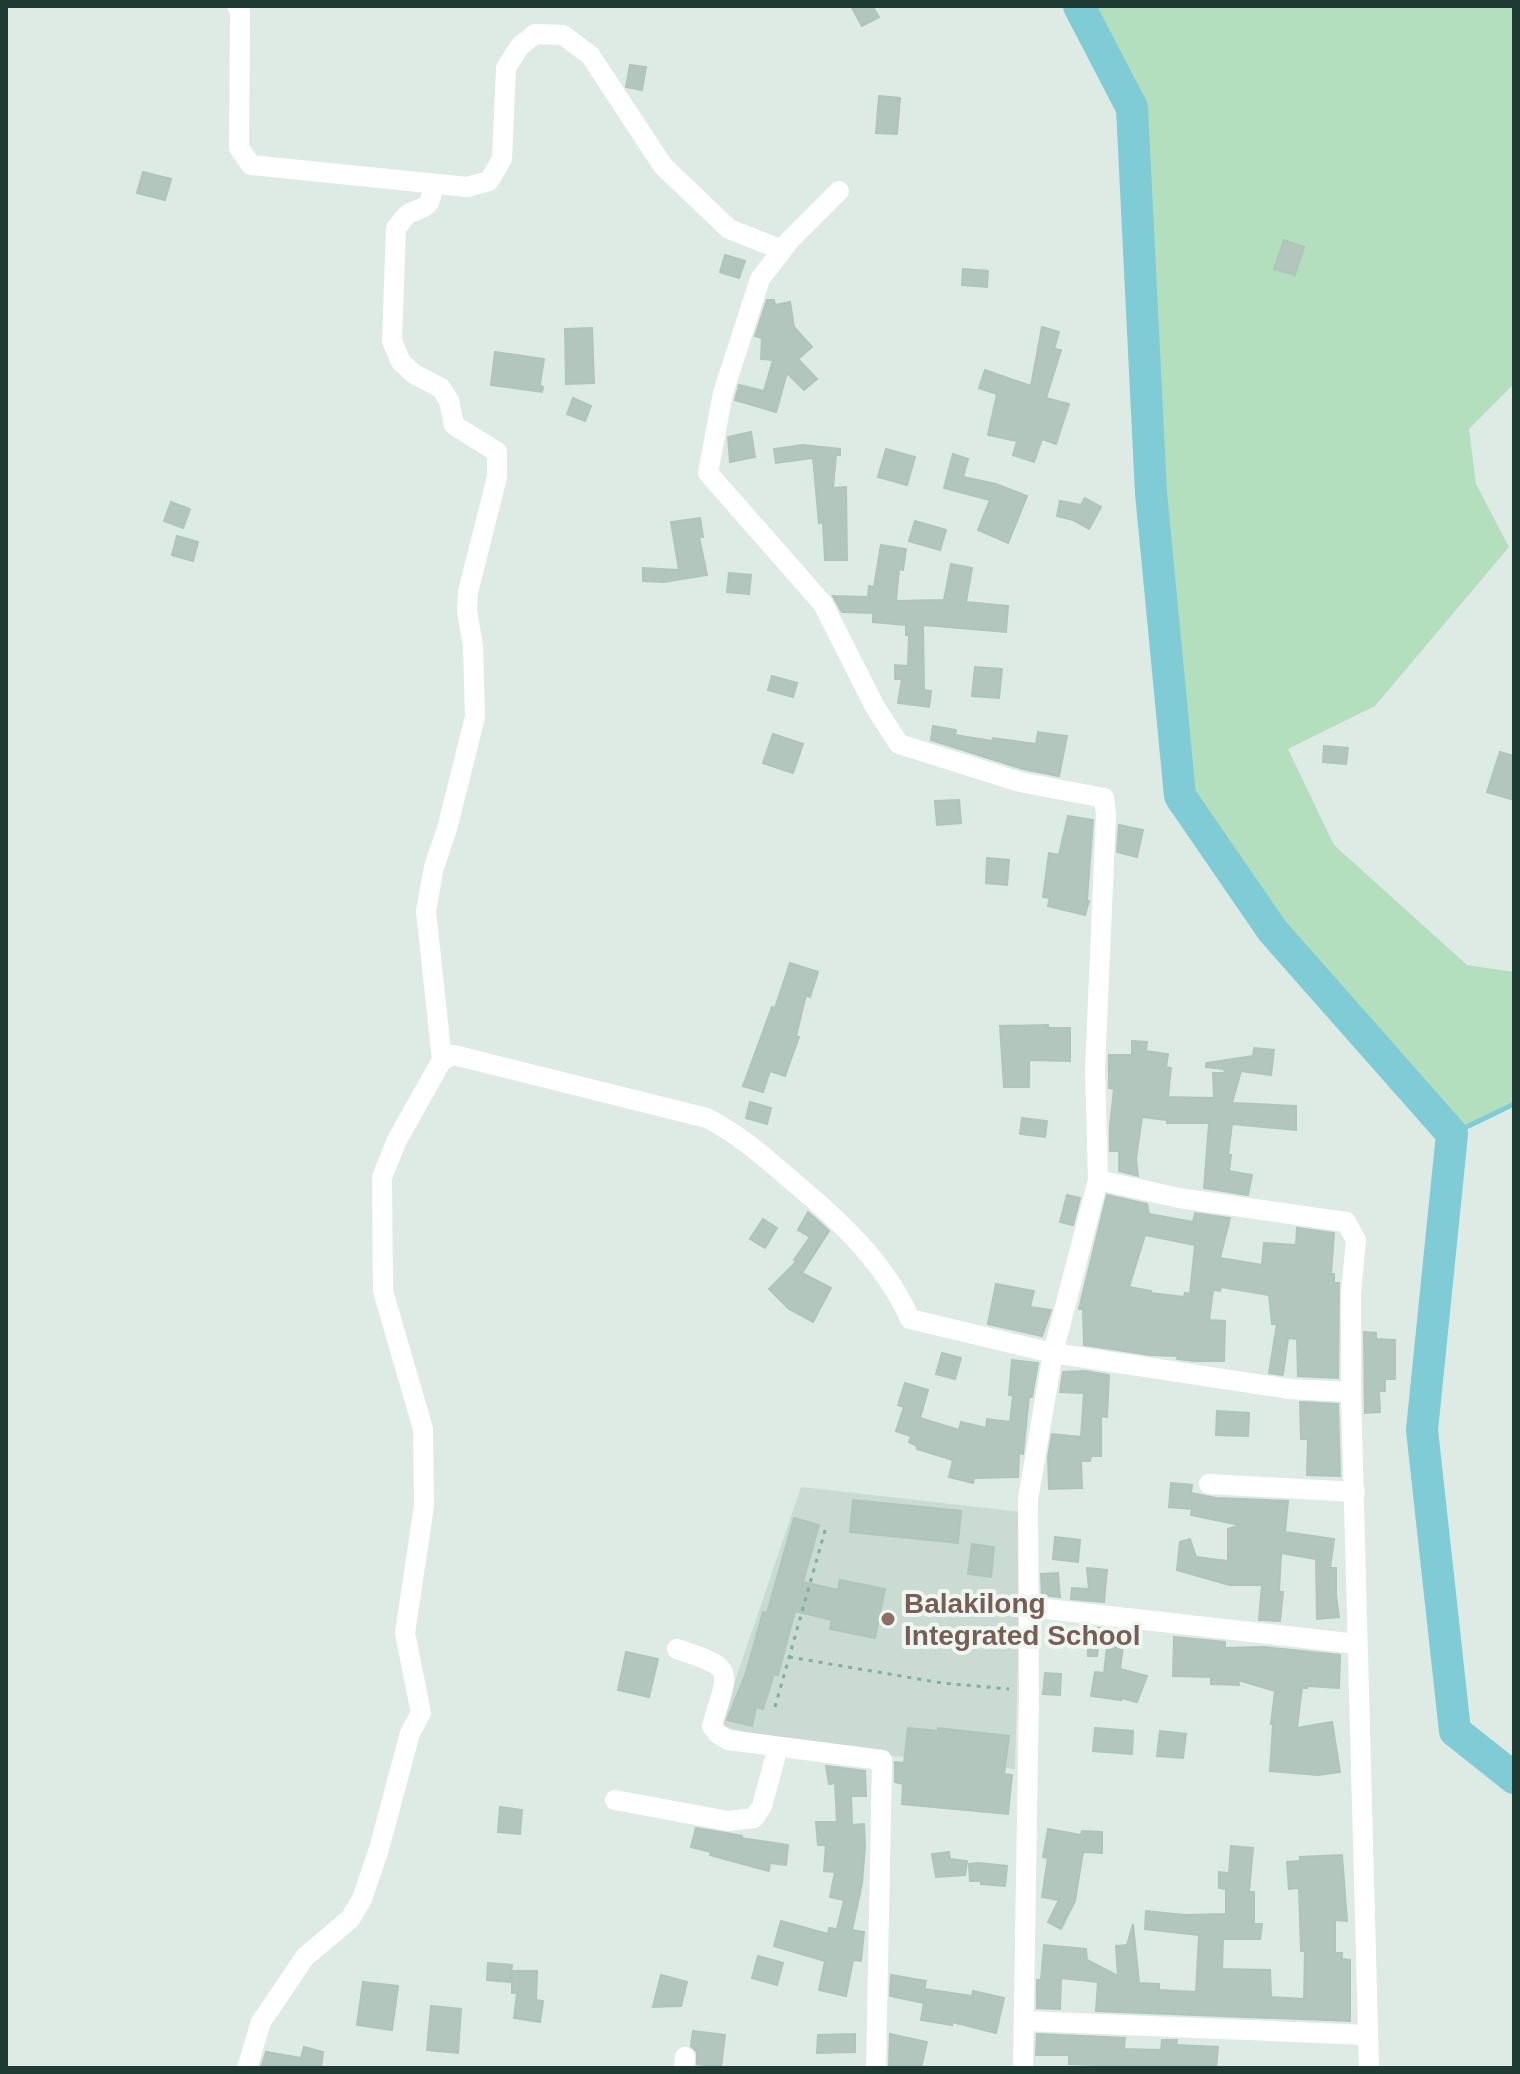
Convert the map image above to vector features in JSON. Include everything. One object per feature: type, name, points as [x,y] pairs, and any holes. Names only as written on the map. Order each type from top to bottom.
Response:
[{"type":"street","points":[[237,6],[240,12],[239,148],[251,165],[467,187],[489,181],[502,159],[506,68],[520,46],[535,34],[563,35],[590,55],[663,166],[729,229],[782,250]]},
{"type":"street","points":[[247,2068],[261,2022],[305,1957],[350,1919],[362,1899],[379,1849],[410,1733],[421,1713],[405,1633],[424,1506],[423,1429],[383,1291],[382,1177],[397,1140],[442,1060],[426,911],[434,867],[447,829],[475,717],[468,592],[497,477],[497,452],[454,425],[449,401],[441,388],[414,374],[401,362],[392,341],[396,228],[408,213],[423,210],[431,199],[433,184]]},
{"type":"street","points":[[839,191],[782,250],[760,279],[723,393],[708,473],[823,604],[875,707],[899,744],[1020,782],[1104,798],[1106,815],[1095,1070],[1098,1180],[1053,1353],[1028,1499],[1029,1691],[1023,2068]]},
{"type":"street","points":[[442,1060],[454,1055],[707,1118],[739,1135],[854,1235],[904,1304],[910,1319],[1053,1353],[1290,1389],[1351,1392]]},
{"type":"street","points":[[1098,1180],[1179,1198],[1346,1222],[1356,1240],[1351,1293],[1351,1392],[1369,2068]]},
{"type":"street","points":[[1209,1484],[1355,1492]]},
{"type":"street","points":[[1029,1607],[1357,1644]]},
{"type":"street","points":[[677,1649],[714,1661],[722,1668],[726,1679],[712,1726],[728,1740],[882,1760],[876,2068]]},
{"type":"street","points":[[615,1800],[728,1821],[754,1818],[762,1806],[778,1747]]},
{"type":"street","points":[[1025,2021],[1368,2035]]},
{"type":"path","points":[[775,1707],[826,1527]]},
{"type":"path","points":[[789,1657],[942,1683],[1029,1691]]},
{"type":"shaded area","name":"Balakilong Integrated School","points":[[801,1487],[1022,1512],[1015,1769],[856,1752],[755,1735],[720,1725]]},
{"type":"green space","points":[[1079,6],[1514,6],[1514,384],[1469,429],[1476,484],[1509,547],[1375,706],[1288,749],[1334,845],[1467,965],[1514,972],[1514,1104],[1452,1134],[1272,930],[1180,796],[1132,108]]},
{"type":"building","points":[[851,6],[872,6],[879,17],[862,26]]},
{"type":"building","points":[[630,65],[646,67],[642,90],[626,87]]},
{"type":"building","points":[[879,96],[900,98],[897,134],[876,133]]},
{"type":"building","points":[[143,172],[171,179],[165,200],[137,193]]},
{"type":"building","points":[[1284,240],[1304,247],[1295,275],[1274,269]]},
{"type":"building","points":[[725,255],[745,261],[739,278],[720,272]]},
{"type":"building","points":[[963,269],[988,271],[987,287],[962,285]]},
{"type":"building","points":[[767,300],[774,300],[775,305],[790,302],[794,327],[812,347],[798,359],[817,379],[804,390],[787,373],[776,412],[735,400],[739,385],[764,391],[773,360],[761,359],[762,338],[755,336]]},
{"type":"building","points":[[1042,327],[1059,332],[1054,349],[1061,350],[1046,398],[1069,404],[1056,444],[1042,439],[1034,462],[1013,455],[1017,441],[988,435],[997,394],[979,388],[985,370],[1031,386]]},
{"type":"building","points":[[592,328],[594,383],[566,384],[565,329]]},
{"type":"building","points":[[495,352],[544,359],[540,384],[537,384],[543,387],[542,392],[491,385]]},
{"type":"building","points":[[573,398],[591,406],[585,421],[567,414]]},
{"type":"building","points":[[751,432],[755,457],[730,462],[728,437]]},
{"type":"building","points":[[802,445],[840,449],[840,455],[836,455],[833,488],[846,487],[847,560],[825,560],[823,522],[819,523],[813,458],[776,463],[774,449]]},
{"type":"building","points":[[886,449],[915,457],[907,485],[878,477]]},
{"type":"building","points":[[953,454],[968,459],[963,477],[996,484],[1027,496],[1008,543],[978,530],[990,500],[944,488]]},
{"type":"building","points":[[1085,498],[1101,507],[1089,529],[1057,516],[1060,501],[1081,505]]},
{"type":"building","points":[[171,502],[190,509],[183,528],[164,521]]},
{"type":"building","points":[[700,518],[703,537],[699,537],[707,575],[664,582],[643,581],[643,568],[679,570],[671,522]]},
{"type":"building","points":[[915,521],[946,530],[940,550],[909,541]]},
{"type":"building","points":[[177,536],[198,542],[193,561],[172,555]]},
{"type":"building","points":[[881,545],[906,549],[903,570],[899,569],[896,601],[944,600],[951,564],[972,568],[966,602],[1008,606],[1006,632],[923,625],[924,690],[931,691],[929,707],[898,703],[902,679],[895,679],[895,665],[908,666],[909,635],[906,635],[906,625],[873,622],[873,613],[842,612],[833,596],[868,597],[869,586],[874,587]]},
{"type":"building","points":[[729,573],[751,575],[749,594],[727,592]]},
{"type":"building","points":[[975,667],[1002,669],[999,698],[972,696]]},
{"type":"building","points":[[772,676],[797,683],[793,697],[768,690]]},
{"type":"building","points":[[933,726],[956,730],[955,735],[992,741],[993,738],[1036,744],[1038,732],[1067,736],[1059,776],[1023,769],[931,740]]},
{"type":"building","points":[[773,734],[803,744],[793,773],[763,763]]},
{"type":"building","points":[[1324,746],[1348,748],[1346,764],[1323,762]]},
{"type":"building","points":[[1500,752],[1514,756],[1514,800],[1487,792]]},
{"type":"building","points":[[959,800],[961,823],[937,825],[935,801]]},
{"type":"building","points":[[1068,816],[1093,820],[1089,901],[1085,915],[1048,906],[1050,898],[1043,897],[1049,853],[1059,855]]},
{"type":"building","points":[[1119,825],[1143,830],[1137,857],[1117,852]]},
{"type":"building","points":[[987,858],[1009,860],[1007,885],[986,883]]},
{"type":"building","points":[[790,963],[818,972],[810,997],[806,995],[796,1036],[799,1037],[785,1076],[770,1071],[763,1092],[743,1086]]},
{"type":"building","points":[[1048,1025],[1048,1028],[1070,1028],[1070,1061],[1029,1060],[1029,1087],[1004,1087],[1000,1026]]},
{"type":"building","points":[[1132,1041],[1147,1042],[1146,1051],[1168,1054],[1166,1067],[1171,1068],[1168,1097],[1214,1098],[1213,1073],[1225,1073],[1224,1069],[1206,1067],[1206,1063],[1253,1056],[1254,1048],[1274,1050],[1271,1075],[1241,1071],[1232,1103],[1296,1106],[1296,1130],[1232,1124],[1229,1171],[1252,1175],[1248,1195],[1204,1188],[1209,1123],[1167,1123],[1167,1120],[1142,1117],[1136,1159],[1138,1176],[1119,1171],[1119,1151],[1110,1151],[1114,1089],[1109,1088],[1109,1055],[1132,1055]]},
{"type":"building","points":[[750,1102],[771,1108],[767,1124],[746,1118]]},
{"type":"building","points":[[1022,1118],[1047,1121],[1045,1137],[1020,1134]]},
{"type":"building","points":[[1067,1195],[1080,1198],[1073,1225],[1060,1222]]},
{"type":"building","points":[[1107,1195],[1147,1204],[1149,1214],[1193,1222],[1195,1213],[1230,1218],[1220,1258],[1262,1265],[1264,1243],[1296,1245],[1297,1228],[1334,1233],[1331,1274],[1334,1274],[1334,1283],[1339,1283],[1338,1378],[1298,1376],[1297,1339],[1288,1338],[1283,1374],[1277,1373],[1283,1375],[1269,1373],[1277,1324],[1272,1324],[1269,1295],[1221,1287],[1220,1291],[1213,1290],[1209,1320],[1225,1321],[1224,1361],[1194,1361],[1177,1359],[1178,1356],[1084,1345],[1083,1309],[1079,1309]],"holes":[[[1145,1235],[1195,1245],[1190,1294],[1185,1293],[1184,1297],[1129,1287]]]},
{"type":"building","points":[[808,1212],[829,1231],[802,1273],[831,1288],[813,1322],[789,1309],[769,1289],[796,1262],[794,1260],[810,1237],[798,1230]]},
{"type":"building","points":[[763,1219],[777,1228],[765,1248],[750,1239]]},
{"type":"building","points":[[996,1284],[1034,1291],[1030,1307],[1051,1310],[1042,1336],[988,1324]]},
{"type":"building","points":[[1364,1332],[1376,1333],[1376,1339],[1395,1340],[1395,1379],[1385,1379],[1385,1391],[1379,1391],[1380,1412],[1365,1413]]},
{"type":"building","points":[[942,1353],[961,1358],[955,1379],[936,1374]]},
{"type":"building","points":[[1012,1360],[1038,1363],[1032,1397],[1029,1397],[1023,1454],[1019,1453],[1018,1477],[974,1478],[973,1483],[949,1477],[953,1460],[917,1449],[909,1442],[911,1436],[896,1431],[904,1407],[898,1405],[905,1383],[928,1390],[920,1418],[959,1430],[961,1422],[986,1428],[987,1419],[1010,1422]]},
{"type":"building","points":[[1085,1371],[1109,1375],[1107,1417],[1101,1416],[1101,1456],[1091,1456],[1090,1461],[1081,1461],[1082,1488],[1049,1489],[1048,1457],[1052,1434],[1081,1437],[1084,1393],[1060,1392],[1063,1372]]},
{"type":"building","points":[[1300,1402],[1338,1404],[1340,1476],[1307,1475],[1308,1439],[1301,1439]]},
{"type":"building","points":[[1217,1411],[1249,1413],[1248,1436],[1216,1435]]},
{"type":"building","points":[[1171,1483],[1192,1485],[1191,1493],[1216,1498],[1288,1501],[1285,1532],[1334,1539],[1330,1568],[1336,1568],[1339,1617],[1317,1619],[1316,1559],[1281,1553],[1279,1592],[1283,1592],[1280,1621],[1259,1620],[1262,1585],[1229,1585],[1177,1570],[1180,1542],[1190,1539],[1196,1557],[1228,1561],[1228,1529],[1240,1525],[1191,1515],[1192,1509],[1169,1507]]},
{"type":"building","points":[[853,1500],[961,1511],[958,1543],[850,1532]]},
{"type":"building","points":[[794,1518],[819,1525],[803,1582],[838,1590],[840,1580],[885,1589],[875,1638],[830,1629],[832,1620],[795,1611],[778,1675],[774,1674],[763,1709],[756,1707],[752,1726],[727,1720],[746,1673],[763,1612],[767,1613]]},
{"type":"building","points":[[1055,1537],[1080,1540],[1078,1562],[1053,1559]]},
{"type":"building","points":[[972,1544],[994,1547],[991,1577],[968,1574]]},
{"type":"building","points":[[1087,1568],[1107,1570],[1104,1602],[1071,1599],[1072,1588],[1089,1589]]},
{"type":"building","points":[[1058,1573],[1060,1597],[1042,1595],[1041,1574]]},
{"type":"building","points":[[1088,1627],[1106,1629],[1106,1641],[1099,1641],[1097,1656],[1088,1656]]},
{"type":"building","points":[[1109,1630],[1125,1632],[1120,1669],[1147,1676],[1137,1702],[1091,1696],[1095,1672],[1104,1673]]},
{"type":"building","points":[[1174,1637],[1225,1642],[1225,1648],[1264,1647],[1340,1655],[1339,1688],[1302,1688],[1297,1728],[1332,1722],[1340,1772],[1318,1775],[1270,1771],[1275,1691],[1238,1680],[1239,1685],[1211,1684],[1211,1677],[1173,1676]]},
{"type":"building","points":[[626,1652],[658,1659],[649,1697],[618,1690]]},
{"type":"building","points":[[1045,1673],[1061,1674],[1060,1695],[1043,1694]]},
{"type":"building","points":[[908,1728],[1009,1736],[1004,1774],[1012,1775],[1008,1814],[902,1804],[903,1784],[895,1782],[895,1762],[904,1763]]},
{"type":"building","points":[[1095,1728],[1133,1731],[1132,1754],[1093,1751]]},
{"type":"building","points":[[1160,1731],[1186,1734],[1183,1758],[1157,1756]]},
{"type":"building","points":[[826,1766],[865,1771],[866,1796],[851,1796],[852,1825],[864,1824],[865,1846],[862,1883],[852,1930],[864,1932],[861,1961],[853,1960],[846,1996],[819,1990],[825,1961],[774,1946],[781,1921],[828,1934],[829,1928],[837,1929],[844,1900],[830,1897],[835,1872],[824,1871],[826,1845],[818,1845],[816,1822],[837,1822],[835,1783],[829,1784]]},
{"type":"building","points":[[500,1807],[522,1810],[520,1834],[498,1832]]},
{"type":"building","points":[[696,1828],[788,1845],[786,1865],[770,1863],[769,1871],[710,1855],[711,1852],[691,1847]]},
{"type":"building","points":[[1048,1829],[1081,1835],[1082,1831],[1102,1832],[1102,1853],[1083,1852],[1075,1901],[1061,1929],[1048,1922],[1059,1900],[1042,1897],[1048,1858],[1043,1857]]},
{"type":"building","points":[[1231,1846],[1253,1848],[1249,1892],[1254,1892],[1254,1924],[1262,1924],[1260,1939],[1223,1939],[1222,1969],[1270,1970],[1271,1997],[1304,1999],[1305,1951],[1301,1951],[1299,1888],[1289,1889],[1287,1862],[1300,1861],[1300,1857],[1342,1855],[1347,1921],[1335,1920],[1335,1953],[1342,1953],[1342,1959],[1350,1960],[1350,2021],[1096,2011],[1098,1982],[1061,1978],[1060,2009],[1037,2008],[1037,1980],[1041,1980],[1044,1945],[1086,1949],[1087,1960],[1118,1976],[1116,1946],[1127,1945],[1133,1924],[1139,1983],[1159,1984],[1159,1990],[1196,1992],[1199,1935],[1145,1929],[1146,1911],[1185,1915],[1226,1914],[1226,1889],[1219,1888],[1219,1872],[1229,1873]]},
{"type":"building","points":[[949,1852],[950,1859],[967,1861],[965,1875],[936,1877],[932,1854]]},
{"type":"building","points":[[969,1864],[1007,1866],[1005,1886],[970,1881]]},
{"type":"building","points":[[758,1956],[783,1963],[777,1985],[752,1978]]},
{"type":"building","points":[[488,1963],[512,1965],[510,1982],[487,1980]]},
{"type":"building","points":[[512,1971],[537,1971],[536,2000],[543,2001],[540,2022],[514,2018],[517,1993],[512,1993]]},
{"type":"building","points":[[661,1975],[687,1982],[681,2006],[653,2007]]},
{"type":"building","points":[[891,1975],[926,1981],[924,1989],[972,1996],[973,1991],[1004,1998],[996,2033],[952,2022],[952,2025],[921,2020],[924,2003],[890,1996]]},
{"type":"building","points":[[363,1982],[398,1986],[392,2030],[357,2025]]},
{"type":"building","points":[[431,2006],[461,2009],[458,2053],[427,2050]]},
{"type":"building","points":[[693,2031],[725,2035],[721,2067],[697,2064],[697,2052],[691,2046]]},
{"type":"building","points":[[855,2034],[855,2052],[817,2053],[818,2035]]},
{"type":"building","points":[[890,2034],[927,2042],[921,2068],[889,2068]]},
{"type":"building","points":[[1037,2034],[1125,2038],[1124,2049],[1161,2050],[1162,2040],[1177,2040],[1176,2045],[1218,2047],[1216,2068],[1096,2068],[1096,2065],[1069,2064],[1069,2055],[1036,2055]]},
{"type":"building","points":[[304,2047],[323,2052],[321,2068],[261,2068],[266,2052],[301,2058]]},
{"type":"waterway","points":[[1079,6],[1132,108],[1151,493],[1180,796],[1272,930],[1452,1134],[1422,1430],[1455,1731],[1514,1778]]},
{"type":"waterway","points":[[1452,1134],[1514,1104]]},
{"type":"place","name":"Balakilong Integrated School","points":[[888,1619]]}]
